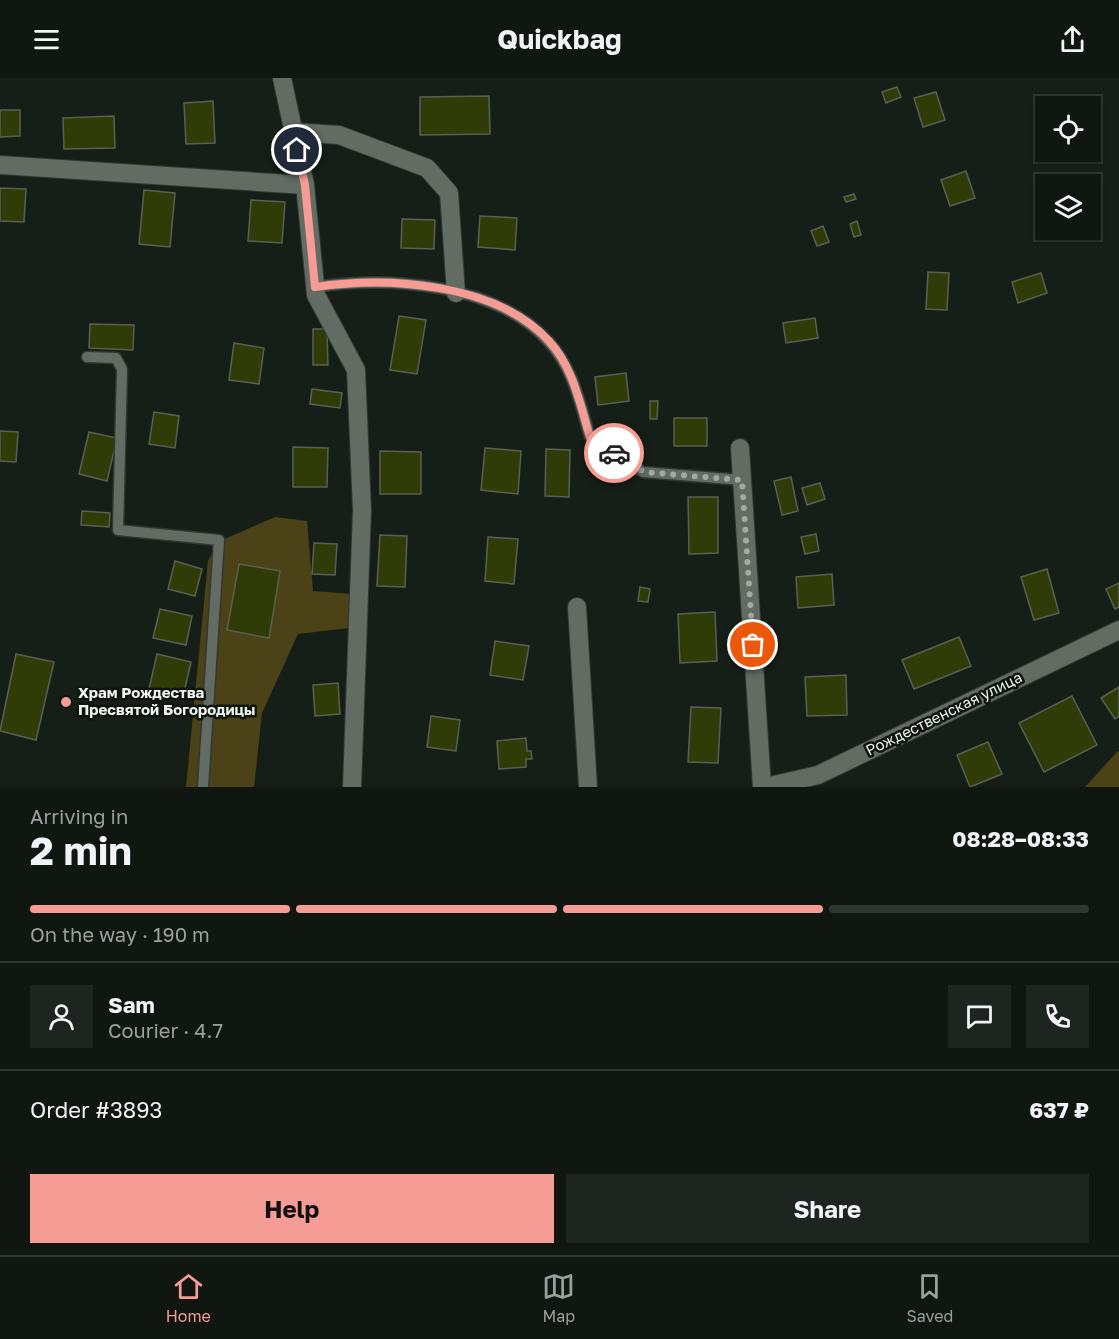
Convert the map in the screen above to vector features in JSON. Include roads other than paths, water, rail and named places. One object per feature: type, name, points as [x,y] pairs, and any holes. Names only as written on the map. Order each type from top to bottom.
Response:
[{"type":"street","points":[[282,78],[305,185],[315,295],[356,370],[362,510],[352,787]]},
{"type":"street","points":[[294,132],[339,135],[427,168],[449,193],[456,293]]},
{"type":"street","points":[[0,165],[305,185]]},
{"type":"street","points":[[740,448],[763,787]]},
{"type":"street","points":[[577,607],[588,787]]},
{"type":"street","name":"Рождественская улица","points":[[763,787],[816,781],[1119,630]]},
{"type":"lane","points":[[315,287],[349,282],[409,284],[456,293],[514,312],[549,342],[574,383],[590,437],[644,472],[742,480]]},
{"type":"lane","points":[[87,357],[116,358],[122,369],[118,530],[219,540],[203,787]]},
{"type":"place","name":"Храм Рождества Пресвятой Богородицы","points":[[66,702]]}]
